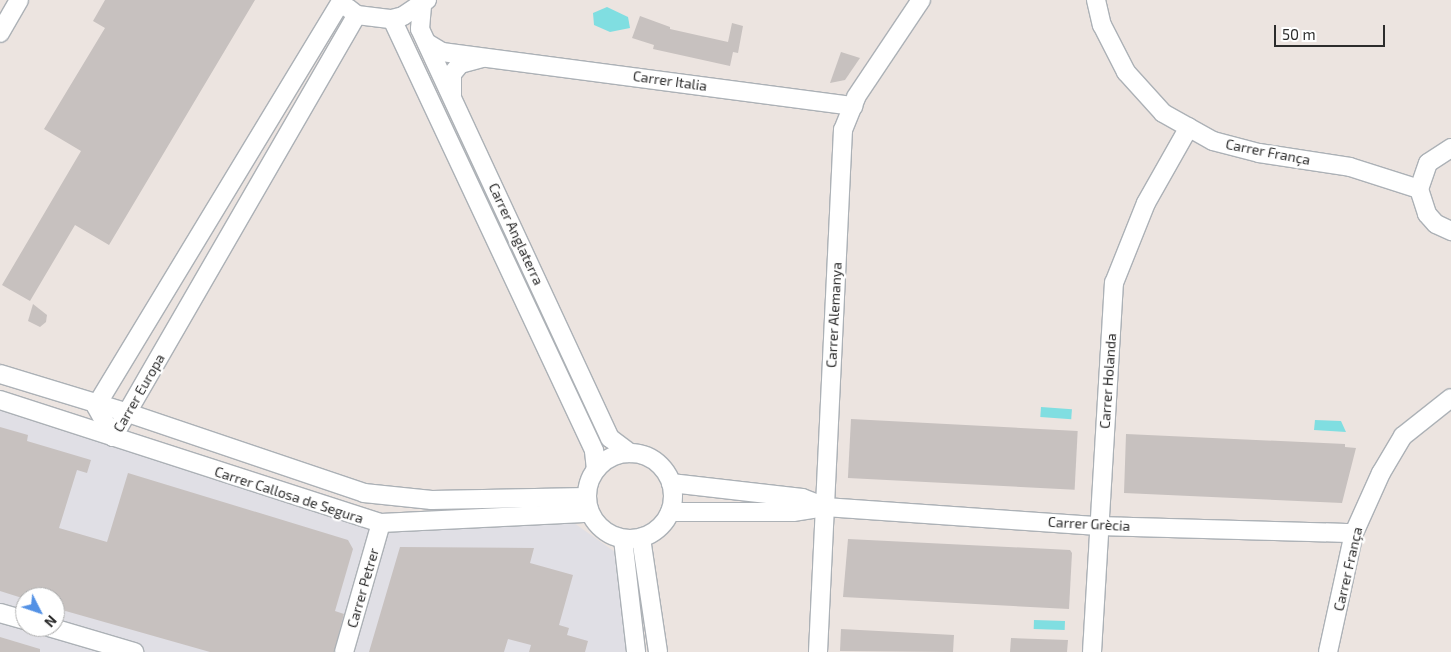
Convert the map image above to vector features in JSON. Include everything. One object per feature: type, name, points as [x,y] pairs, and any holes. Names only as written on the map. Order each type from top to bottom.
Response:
[{"type":"street","points":[[0,33],[19,0]]},
{"type":"street","name":"Carrer Alemanya","points":[[818,652],[843,130],[853,106],[921,0]]},
{"type":"street","name":"Carrer França","points":[[1096,0],[1102,25],[1126,72],[1163,112],[1188,127],[1213,141],[1259,153],[1350,167],[1419,190]]},
{"type":"street","points":[[338,2],[357,15],[392,19],[424,3]]},
{"type":"street","name":"Carrer Europa","points":[[338,2],[96,406],[113,437],[357,15]]},
{"type":"street","name":"Carrer Anglaterra","points":[[424,3],[420,29],[610,438],[630,453]]},
{"type":"street","name":"Carrer Anglaterra","points":[[392,19],[594,451],[596,469]]},
{"type":"street","name":"Carrer Italia","points":[[427,43],[442,52],[853,106]]},
{"type":"street","name":"Carrer Italia","points":[[452,97],[452,74],[460,64],[487,57]]},
{"type":"street","name":"Carrer Holanda","points":[[1092,652],[1098,526],[1114,283],[1146,203],[1188,127]]},
{"type":"street","points":[[1451,148],[1428,163],[1419,190],[1427,214],[1436,224],[1451,231]]},
{"type":"street","name":"Carrer Callosa de Segura","points":[[0,374],[96,406],[128,414],[364,494],[432,500],[588,505]]},
{"type":"street","name":"Carrer França","points":[[1328,652],[1354,533],[1403,436],[1451,398]]},
{"type":"street","name":"Carrer Callosa de Segura","points":[[0,400],[381,523],[588,505]]},
{"type":"street","points":[[630,453],[652,459],[666,473],[671,483],[673,496],[670,512],[662,525],[641,538],[623,539],[603,531],[588,505],[589,482],[596,469],[618,455],[630,453]]},
{"type":"street","name":"Carrer Grècia","points":[[671,483],[802,498],[825,507]]},
{"type":"street","name":"Carrer Grècia","points":[[670,512],[793,512],[825,507],[1098,526],[1354,533]]},
{"type":"street","name":"Carrer Petrer","points":[[344,652],[381,523]]},
{"type":"street","points":[[641,538],[658,652]]},
{"type":"street","points":[[623,539],[636,652]]},
{"type":"street","points":[[0,613],[15,617]]},
{"type":"street","points":[[65,632],[134,652]]},
{"type":"shaded area","points":[[0,391],[375,518],[567,518],[622,557],[633,652],[0,652]]},
{"type":"water","points":[[607,7],[628,17],[630,28],[610,32],[594,25],[593,13]]},
{"type":"water","points":[[1041,407],[1072,409],[1071,419],[1040,417]]},
{"type":"water","points":[[1315,420],[1341,421],[1346,432],[1314,430]]},
{"type":"water","points":[[1034,620],[1065,621],[1065,630],[1034,629]]},
{"type":"building","points":[[105,0],[255,0],[109,245],[75,225],[30,301],[2,285],[81,151],[44,129],[105,28],[93,21]]},
{"type":"building","points":[[640,16],[670,27],[670,29],[728,42],[732,23],[743,26],[738,53],[733,52],[730,66],[653,49],[654,45],[632,38]]},
{"type":"building","points":[[841,52],[860,58],[845,80],[830,83]]},
{"type":"building","points":[[33,304],[47,315],[46,322],[40,327],[28,321]]},
{"type":"building","points":[[851,419],[1078,431],[1075,490],[848,478]]},
{"type":"building","points":[[0,427],[28,435],[27,441],[91,460],[87,473],[77,470],[59,528],[107,542],[128,473],[348,540],[353,549],[335,611],[344,614],[334,652],[210,652],[65,611],[65,587],[15,587],[15,596],[0,591]]},
{"type":"building","points":[[1126,434],[1345,444],[1345,447],[1356,448],[1342,503],[1124,493]]},
{"type":"building","points":[[848,539],[1070,550],[1072,553],[1069,609],[843,597]]},
{"type":"building","points":[[400,547],[534,548],[530,563],[573,575],[559,625],[569,628],[567,635],[588,641],[585,652],[529,652],[531,645],[508,639],[504,652],[369,652]]},
{"type":"building","points":[[841,629],[954,635],[953,652],[840,651]]},
{"type":"building","points":[[0,637],[40,649],[40,652],[0,652]]},
{"type":"building","points":[[1011,638],[1068,640],[1067,652],[1010,652]]}]
